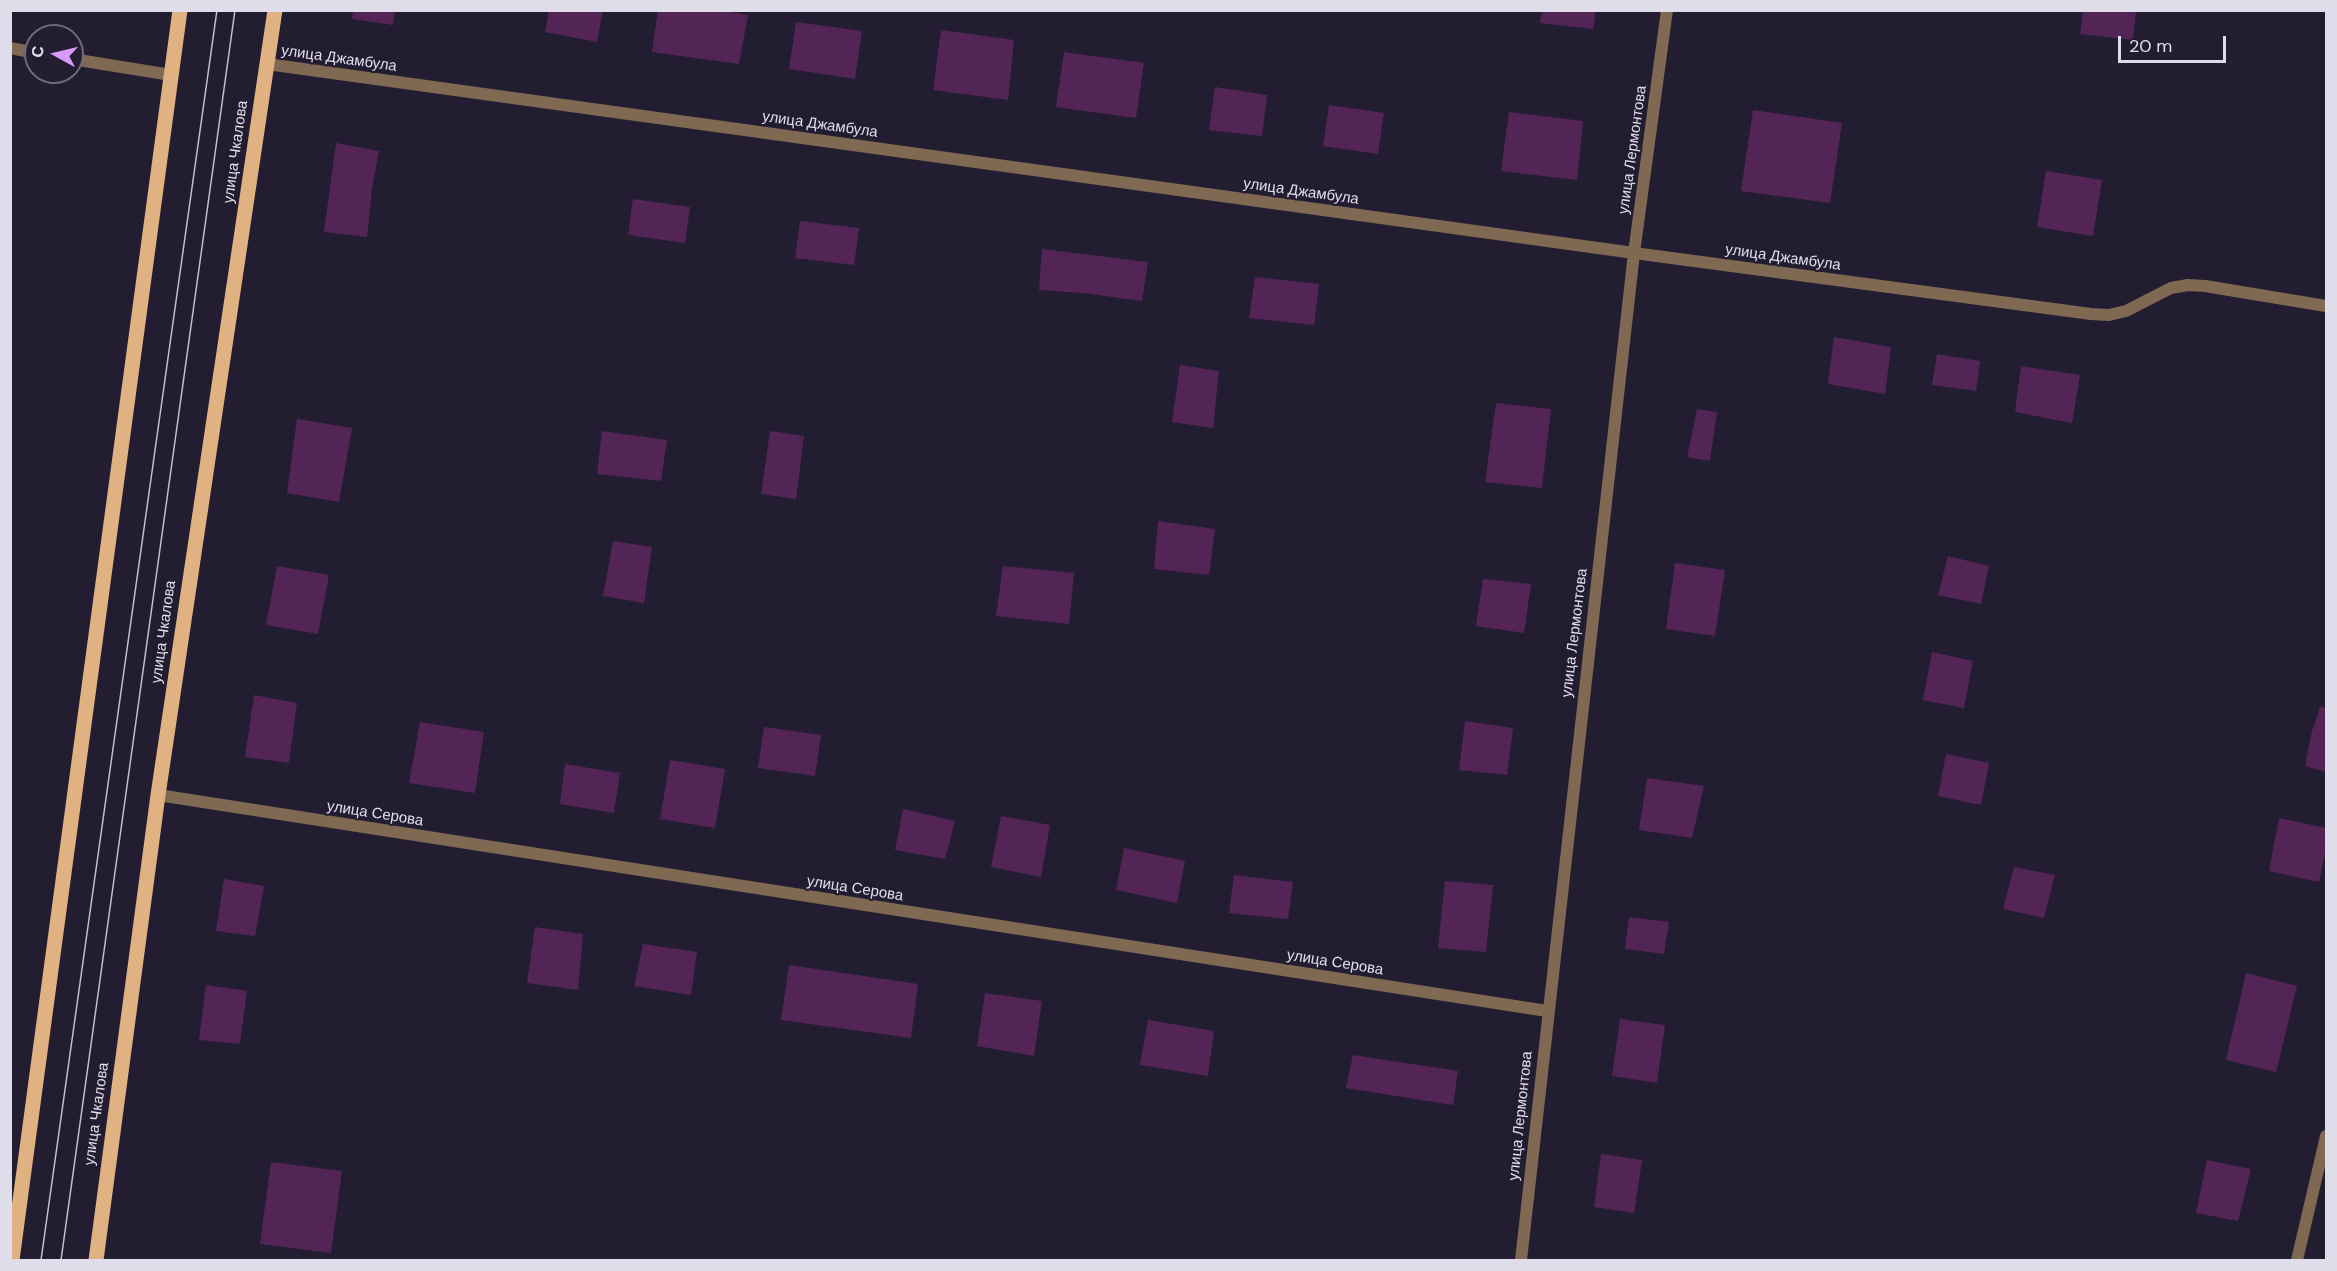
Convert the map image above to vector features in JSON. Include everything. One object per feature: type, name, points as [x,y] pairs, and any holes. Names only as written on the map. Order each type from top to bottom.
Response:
[{"type":"main road","points":[[12,1260],[180,10]]},
{"type":"main road","name":"улица Чкалова","points":[[96,1260],[158,795],[275,10]]},
{"type":"street","name":"улица Лермонтова","points":[[1521,1260],[1547,1011],[1634,253],[1667,10]]},
{"type":"street","points":[[84,60],[171,75]]},
{"type":"street","name":"улица Джамбула","points":[[267,64],[2091,314],[2109,315],[2126,311],[2171,288],[2188,285],[2326,306]]},
{"type":"street","name":"улица Серова","points":[[158,795],[1547,1011]]},
{"type":"street","points":[[2297,1260],[2326,1136]]},
{"type":"building","points":[[353,10],[395,10],[393,25],[352,19]]},
{"type":"building","points":[[549,10],[603,10],[597,42],[545,32]]},
{"type":"building","points":[[658,10],[718,10],[748,15],[739,64],[652,52]]},
{"type":"building","points":[[1542,10],[1596,10],[1593,29],[1540,23]]},
{"type":"building","points":[[2083,10],[2136,10],[2133,40],[2080,34]]},
{"type":"building","points":[[796,22],[862,31],[855,79],[789,69]]},
{"type":"building","points":[[941,30],[1014,40],[1008,100],[933,90]]},
{"type":"building","points":[[1064,52],[1144,63],[1136,118],[1056,107]]},
{"type":"building","points":[[1215,87],[1267,95],[1262,136],[1209,130]]},
{"type":"building","points":[[1329,105],[1384,113],[1378,154],[1323,146]]},
{"type":"building","points":[[1753,110],[1842,123],[1830,203],[1741,191]]},
{"type":"building","points":[[1509,112],[1583,121],[1577,180],[1501,171]]},
{"type":"building","points":[[336,143],[379,151],[367,237],[324,232]]},
{"type":"building","points":[[2046,171],[2102,180],[2093,236],[2037,227]]},
{"type":"building","points":[[633,199],[690,207],[685,243],[628,235]]},
{"type":"building","points":[[800,221],[859,228],[854,265],[795,258]]},
{"type":"building","points":[[1042,249],[1148,262],[1142,301],[1039,290]]},
{"type":"building","points":[[1255,277],[1319,284],[1314,325],[1249,318]]},
{"type":"building","points":[[1834,337],[1891,347],[1885,394],[1828,384]]},
{"type":"building","points":[[1937,354],[1980,361],[1976,391],[1932,385]]},
{"type":"building","points":[[1180,365],[1219,371],[1213,428],[1172,422]]},
{"type":"building","points":[[2021,366],[2080,375],[2072,423],[2015,412]]},
{"type":"building","points":[[1496,403],[1551,409],[1542,488],[1485,482]]},
{"type":"building","points":[[1697,409],[1717,412],[1710,461],[1687,457]]},
{"type":"building","points":[[297,419],[352,428],[339,502],[287,493]]},
{"type":"building","points":[[602,431],[667,440],[661,481],[597,474]]},
{"type":"building","points":[[770,431],[804,436],[796,499],[761,494]]},
{"type":"building","points":[[1158,521],[1215,529],[1209,575],[1154,569]]},
{"type":"building","points":[[613,541],[652,547],[644,603],[603,596]]},
{"type":"building","points":[[1948,556],[1989,566],[1981,604],[1938,595]]},
{"type":"building","points":[[1675,563],[1725,570],[1715,636],[1666,629]]},
{"type":"building","points":[[277,566],[329,575],[318,634],[266,625]]},
{"type":"building","points":[[1003,566],[1074,573],[1069,624],[996,616]]},
{"type":"building","points":[[1483,579],[1531,584],[1524,633],[1476,626]]},
{"type":"building","points":[[1932,652],[1973,661],[1964,708],[1923,700]]},
{"type":"building","points":[[254,695],[297,703],[289,763],[245,757]]},
{"type":"building","points":[[2320,707],[2326,708],[2326,772],[2305,766],[2312,731]]},
{"type":"building","points":[[1465,721],[1513,728],[1507,775],[1459,770]]},
{"type":"building","points":[[420,722],[484,732],[475,793],[409,783]]},
{"type":"building","points":[[764,727],[821,735],[815,776],[758,768]]},
{"type":"building","points":[[1946,754],[1989,763],[1981,805],[1938,796]]},
{"type":"building","points":[[670,760],[725,769],[715,828],[660,819]]},
{"type":"building","points":[[565,764],[620,773],[614,813],[560,804]]},
{"type":"building","points":[[1647,778],[1704,786],[1692,838],[1639,830]]},
{"type":"building","points":[[903,809],[955,821],[945,859],[895,850]]},
{"type":"building","points":[[1001,816],[1050,825],[1041,877],[991,867]]},
{"type":"building","points":[[2279,818],[2326,828],[2326,848],[2319,882],[2269,871]]},
{"type":"building","points":[[1124,848],[1185,861],[1177,903],[1116,890]]},
{"type":"building","points":[[2014,867],[2055,875],[2044,918],[2003,909]]},
{"type":"building","points":[[1234,875],[1293,882],[1288,919],[1229,913]]},
{"type":"building","points":[[224,879],[264,886],[255,936],[216,931]]},
{"type":"building","points":[[1445,881],[1493,885],[1486,952],[1438,948]]},
{"type":"building","points":[[1629,917],[1669,922],[1664,954],[1625,949]]},
{"type":"building","points":[[535,927],[583,934],[578,990],[527,983]]},
{"type":"building","points":[[643,944],[697,952],[691,995],[634,986]]},
{"type":"building","points":[[789,965],[918,984],[911,1038],[781,1020]]},
{"type":"building","points":[[2246,973],[2297,986],[2276,1072],[2226,1060]]},
{"type":"building","points":[[206,985],[247,991],[240,1044],[199,1040]]},
{"type":"building","points":[[985,993],[1042,1001],[1034,1056],[977,1046]]},
{"type":"building","points":[[1620,1019],[1665,1025],[1657,1083],[1612,1076]]},
{"type":"building","points":[[1148,1020],[1214,1031],[1208,1076],[1140,1065]]},
{"type":"building","points":[[1353,1055],[1458,1071],[1453,1105],[1346,1088]]},
{"type":"building","points":[[1601,1154],[1642,1160],[1634,1213],[1594,1207]]},
{"type":"building","points":[[2207,1160],[2251,1169],[2238,1221],[2196,1213]]},
{"type":"building","points":[[271,1162],[342,1171],[331,1253],[260,1244]]},
{"type":"tram line","points":[[41,1260],[217,10]]},
{"type":"tram line","points":[[61,1260],[235,10]]}]
